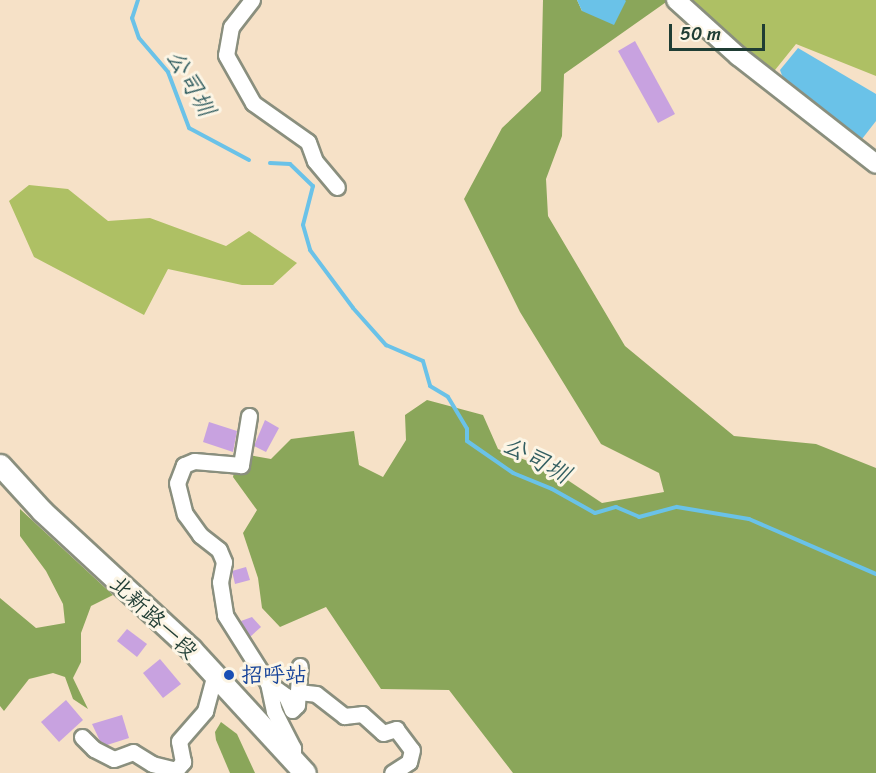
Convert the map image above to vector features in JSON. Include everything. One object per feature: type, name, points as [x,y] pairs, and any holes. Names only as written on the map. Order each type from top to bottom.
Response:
[{"type":"main road","name":"北新路一段","points":[[0,465],[42,510],[191,649],[214,677],[299,767]]},
{"type":"street","points":[[252,0],[231,27],[226,55],[253,103],[308,142],[315,161],[338,187]]},
{"type":"street","points":[[676,0],[738,56],[876,164]]},
{"type":"street","points":[[249,416],[241,465],[194,461],[184,465],[177,483],[185,514],[200,535],[219,550],[224,562],[220,582],[225,615],[268,683],[274,711],[293,748],[299,767]]},
{"type":"street","points":[[268,683],[286,696],[292,710],[297,705],[300,666]]},
{"type":"street","points":[[82,737],[94,749],[114,759],[133,752],[159,767],[176,770],[183,762],[179,741],[206,711],[214,677]]},
{"type":"street","points":[[298,692],[316,694],[344,716],[362,714],[383,733],[396,729],[411,750],[409,762],[392,773]]},
{"type":"green space","points":[[543,0],[577,0],[582,11],[625,0],[669,0],[564,74],[562,136],[546,179],[548,216],[625,346],[734,436],[816,444],[876,468],[876,773],[513,773],[449,690],[381,689],[326,607],[280,627],[262,608],[258,578],[243,533],[257,510],[233,477],[238,453],[271,459],[291,439],[354,431],[359,465],[383,477],[406,440],[405,415],[427,400],[483,415],[498,449],[557,473],[602,503],[664,492],[659,473],[601,444],[520,312],[464,199],[502,128],[541,91]]},
{"type":"green space","points":[[687,0],[876,0],[876,76],[796,44],[771,75]]},
{"type":"green space","points":[[29,185],[68,189],[108,221],[150,218],[226,246],[249,231],[297,263],[273,285],[242,285],[168,269],[144,315],[34,257],[9,201]]},
{"type":"green space","points":[[20,509],[113,595],[91,606],[81,633],[81,662],[73,678],[88,709],[73,699],[65,677],[53,673],[29,679],[4,711],[0,706],[0,598],[36,628],[65,623],[63,604],[46,571],[20,536]]},
{"type":"green space","points":[[221,722],[237,734],[255,773],[230,773],[216,740],[215,732]]},
{"type":"water","points":[[577,0],[626,1],[614,25],[582,11]]},
{"type":"water","points":[[798,48],[876,94],[876,121],[862,139],[783,78],[780,70]]},
{"type":"building","points":[[635,41],[675,114],[658,123],[618,51]]},
{"type":"building","points":[[265,420],[279,428],[266,452],[254,446]]},
{"type":"building","points":[[209,422],[237,431],[233,452],[203,442]]},
{"type":"building","points":[[246,567],[250,580],[235,584],[232,571]]},
{"type":"building","points":[[252,617],[261,627],[250,637],[241,621]]},
{"type":"building","points":[[127,629],[147,644],[137,657],[117,641]]},
{"type":"building","points":[[160,659],[181,684],[163,698],[143,673]]},
{"type":"building","points":[[66,700],[83,720],[59,742],[41,722]]},
{"type":"building","points":[[122,715],[129,738],[107,745],[100,741],[92,724]]},
{"type":"waterway","name":"公司圳","points":[[138,0],[132,18],[139,38],[168,72],[189,128],[249,160]]},
{"type":"waterway","name":"公司圳","points":[[270,163],[290,164],[313,186],[303,225],[310,250],[353,308],[386,345],[423,361],[430,386],[448,397],[467,429],[467,441],[513,473],[552,489],[595,513],[616,507],[639,517],[677,507],[749,519],[876,574]]},
{"type":"place","name":"招呼站","points":[[229,675]]}]
